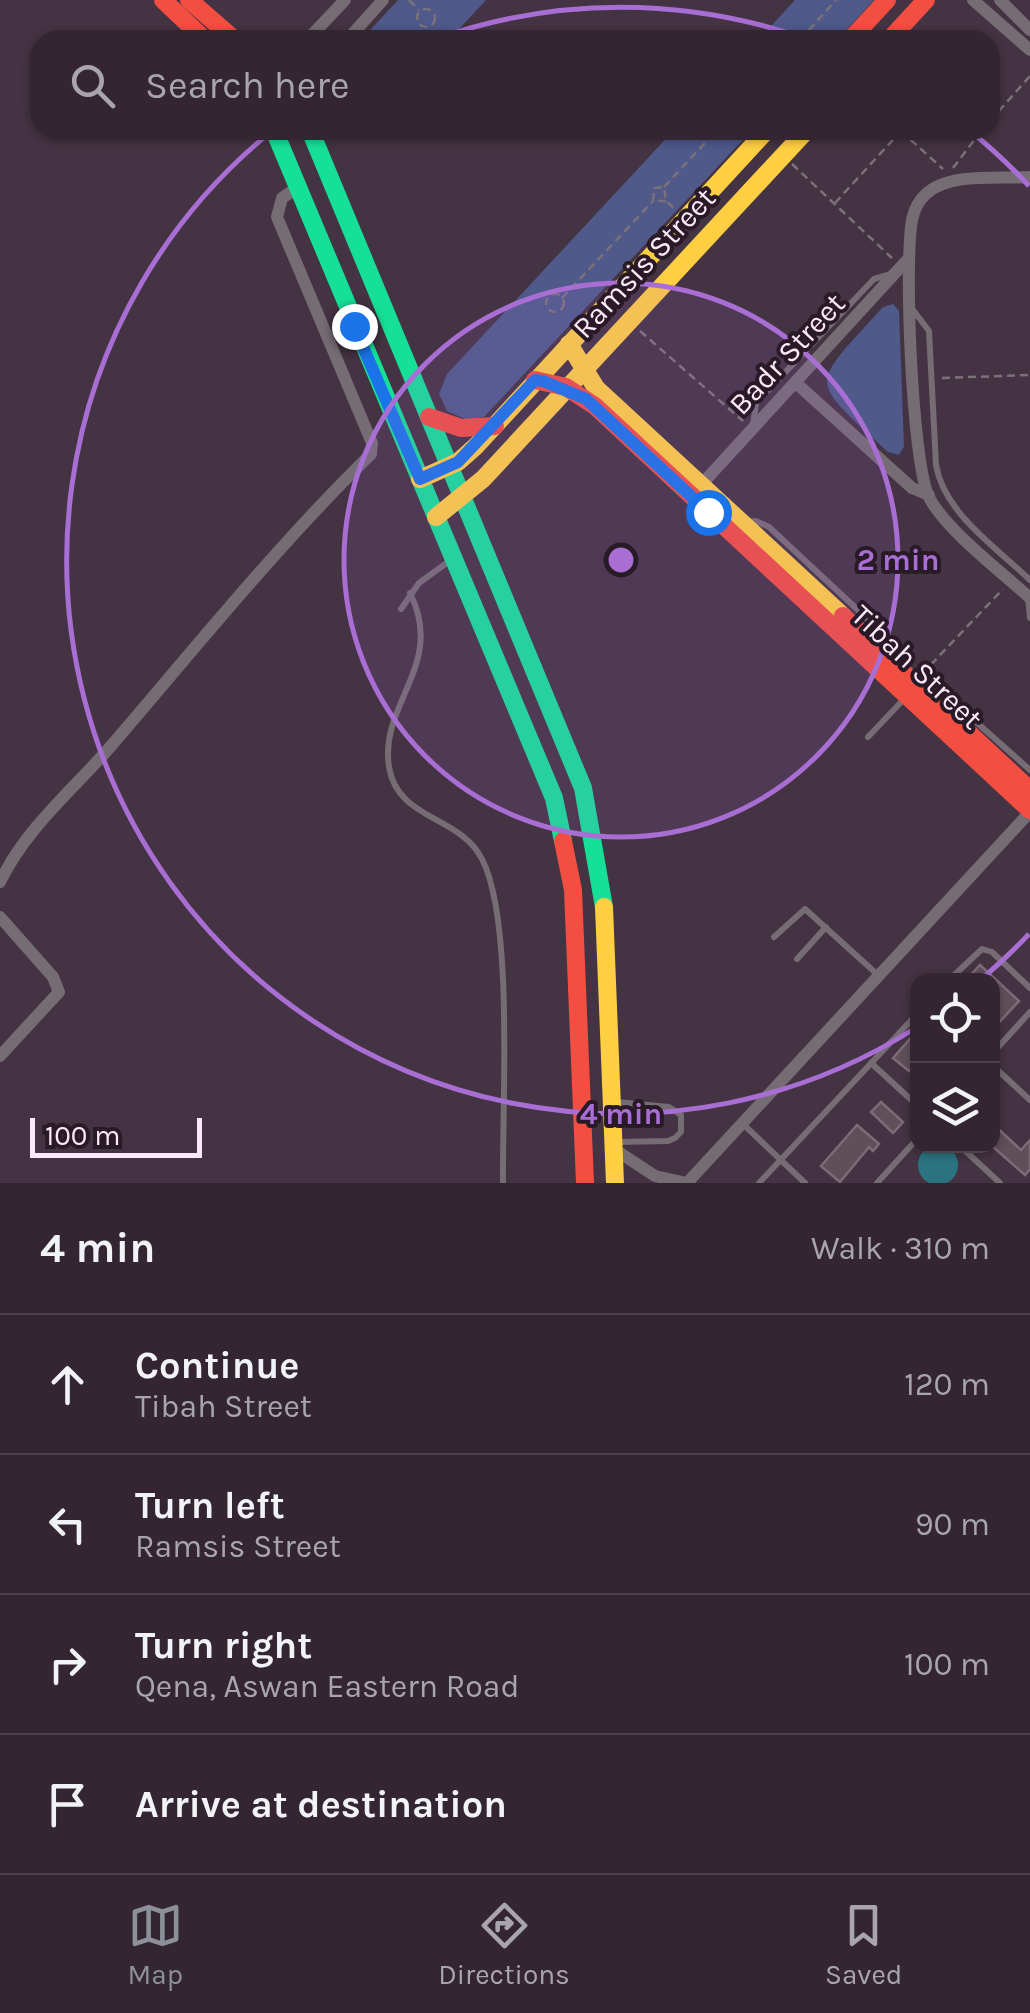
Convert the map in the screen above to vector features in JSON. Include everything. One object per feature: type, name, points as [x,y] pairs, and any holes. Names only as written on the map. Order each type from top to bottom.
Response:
[{"type":"main road","points":[[163,0],[194,30]]},
{"type":"main road","points":[[188,0],[223,30]]},
{"type":"main road","points":[[859,30],[887,0]]},
{"type":"main road","points":[[899,30],[926,0]]},
{"type":"main road","points":[[278,140],[537,753],[566,843],[575,914],[585,1183]]},
{"type":"main road","points":[[314,140],[575,764],[590,813],[603,888],[615,1183]]},
{"type":"main road","name":"Ramsis Street","points":[[420,479],[449,467],[495,426],[759,140]]},
{"type":"main road","name":"Ramsis Street","points":[[436,517],[462,497],[797,140]]},
{"type":"main road","name":"Tibah Street","points":[[568,344],[582,370],[892,662],[1030,811]]},
{"type":"main road","name":"Tibah Street","points":[[535,380],[566,387],[595,406],[1030,790]]},
{"type":"main road","points":[[429,417],[461,428],[495,426]]},
{"type":"street","points":[[324,22],[326,0]]},
{"type":"street","points":[[316,30],[344,0]]},
{"type":"street","points":[[356,30],[383,0]]},
{"type":"street","points":[[974,0],[1030,50]]},
{"type":"street","points":[[1000,0],[1030,30]]},
{"type":"street","points":[[931,499],[922,466],[910,306],[902,267],[912,216],[932,188],[949,182],[1030,177]]},
{"type":"street","points":[[0,882],[23,840],[94,765],[312,511],[371,454],[372,444],[277,217],[282,198],[298,187]]},
{"type":"street","name":"Badr Street","points":[[701,484],[902,267]]},
{"type":"street","points":[[796,382],[907,484],[931,499],[1029,598]]},
{"type":"street","points":[[931,499],[946,495]]},
{"type":"street","points":[[613,1145],[655,1176],[687,1183],[1030,811]]},
{"type":"street","points":[[0,918],[53,977],[59,992],[0,1056]]},
{"type":"lane","points":[[753,428],[756,403],[874,279],[902,267]]},
{"type":"lane","points":[[910,306],[928,331],[936,464],[946,495],[1030,580]]},
{"type":"lane","points":[[400,609],[430,573],[454,560]]},
{"type":"lane","points":[[410,593],[423,640],[391,738],[388,764],[396,789],[410,807],[460,831],[477,849],[489,876],[500,950],[503,1183]]},
{"type":"lane","points":[[1029,598],[1030,618]]},
{"type":"lane","points":[[868,738],[916,689],[948,696],[1030,770]]},
{"type":"lane","points":[[774,937],[802,909],[879,976]]},
{"type":"lane","points":[[797,959],[826,927]]},
{"type":"lane","points":[[956,973],[982,949],[992,952],[1030,988]]},
{"type":"lane","points":[[1000,1045],[1030,1012]]},
{"type":"lane","points":[[759,1183],[910,1022]]},
{"type":"lane","points":[[871,1063],[910,1099]]},
{"type":"lane","points":[[1000,1072],[1030,1100]]},
{"type":"lane","points":[[611,1100],[675,1109],[682,1124],[676,1138],[668,1141],[613,1145]]},
{"type":"lane","points":[[742,1123],[805,1183]]},
{"type":"lane","points":[[878,1183],[910,1147]]},
{"type":"lane","points":[[968,1153],[1000,1183]]},
{"type":"path","points":[[409,0],[420,11]]},
{"type":"path","points":[[809,30],[836,0]]},
{"type":"path","points":[[1000,110],[1030,76]]},
{"type":"path","points":[[562,298],[653,201],[654,188],[664,187],[708,140]]},
{"type":"path","points":[[834,204],[893,140]]},
{"type":"path","points":[[911,140],[951,176],[959,155],[973,140]]},
{"type":"path","points":[[783,156],[902,267]]},
{"type":"path","points":[[653,201],[666,200],[664,187]]},
{"type":"path","points":[[628,321],[753,428]]},
{"type":"path","points":[[931,379],[1030,375]]},
{"type":"path","points":[[916,689],[1011,580]]},
{"type":"shaded area","points":[[398,0],[486,0],[458,30],[370,30]]},
{"type":"shaded area","points":[[795,0],[874,0],[846,30],[767,30]]},
{"type":"shaded area","points":[[665,140],[743,140],[484,417],[467,420],[447,411],[439,394],[447,374]]},
{"type":"shaded area","points":[[893,304],[899,311],[904,447],[899,455],[888,452],[843,409],[827,382],[841,354],[883,307]]},
{"type":"shaded area","points":[[923,1153],[953,1153],[958,1165],[952,1179],[930,1183],[924,1179],[918,1165]]},
{"type":"building","points":[[980,965],[989,973],[972,973]]},
{"type":"building","points":[[1000,983],[1019,1001],[1000,1021]]},
{"type":"building","points":[[910,1039],[910,1070],[893,1058]]},
{"type":"building","points":[[881,1102],[903,1122],[893,1133],[871,1112]]},
{"type":"building","points":[[857,1125],[879,1144],[873,1151],[869,1147],[840,1182],[821,1166]]},
{"type":"building","points":[[1000,1130],[1021,1150],[1030,1140],[1030,1169],[1025,1175],[1000,1153]]},
{"type":"traffic: fast","points":[[278,140],[554,798],[563,841]]},
{"type":"traffic: fast","points":[[314,140],[583,788],[604,907]]},
{"type":"traffic: slow","points":[[420,479],[458,462],[476,446],[758,140]]},
{"type":"traffic: slow","points":[[436,517],[483,479],[798,140]]},
{"type":"traffic: slow","points":[[569,344],[596,388],[843,616]]},
{"type":"traffic: slow","points":[[604,907],[615,1183]]},
{"type":"traffic: jam","points":[[163,0],[194,30]]},
{"type":"traffic: jam","points":[[189,0],[224,30]]},
{"type":"traffic: jam","points":[[859,30],[887,0]]},
{"type":"traffic: jam","points":[[898,30],[926,0]]},
{"type":"traffic: jam","points":[[535,380],[566,387],[595,406],[1030,810]]},
{"type":"traffic: jam","points":[[429,417],[461,428],[495,426]]},
{"type":"traffic: jam","points":[[843,616],[1030,790]]},
{"type":"traffic: jam","points":[[563,841],[573,890],[585,1183]]},
{"type":"route","points":[[354,326],[420,479],[458,462],[535,380],[566,387],[586,399],[708,512]]}]
